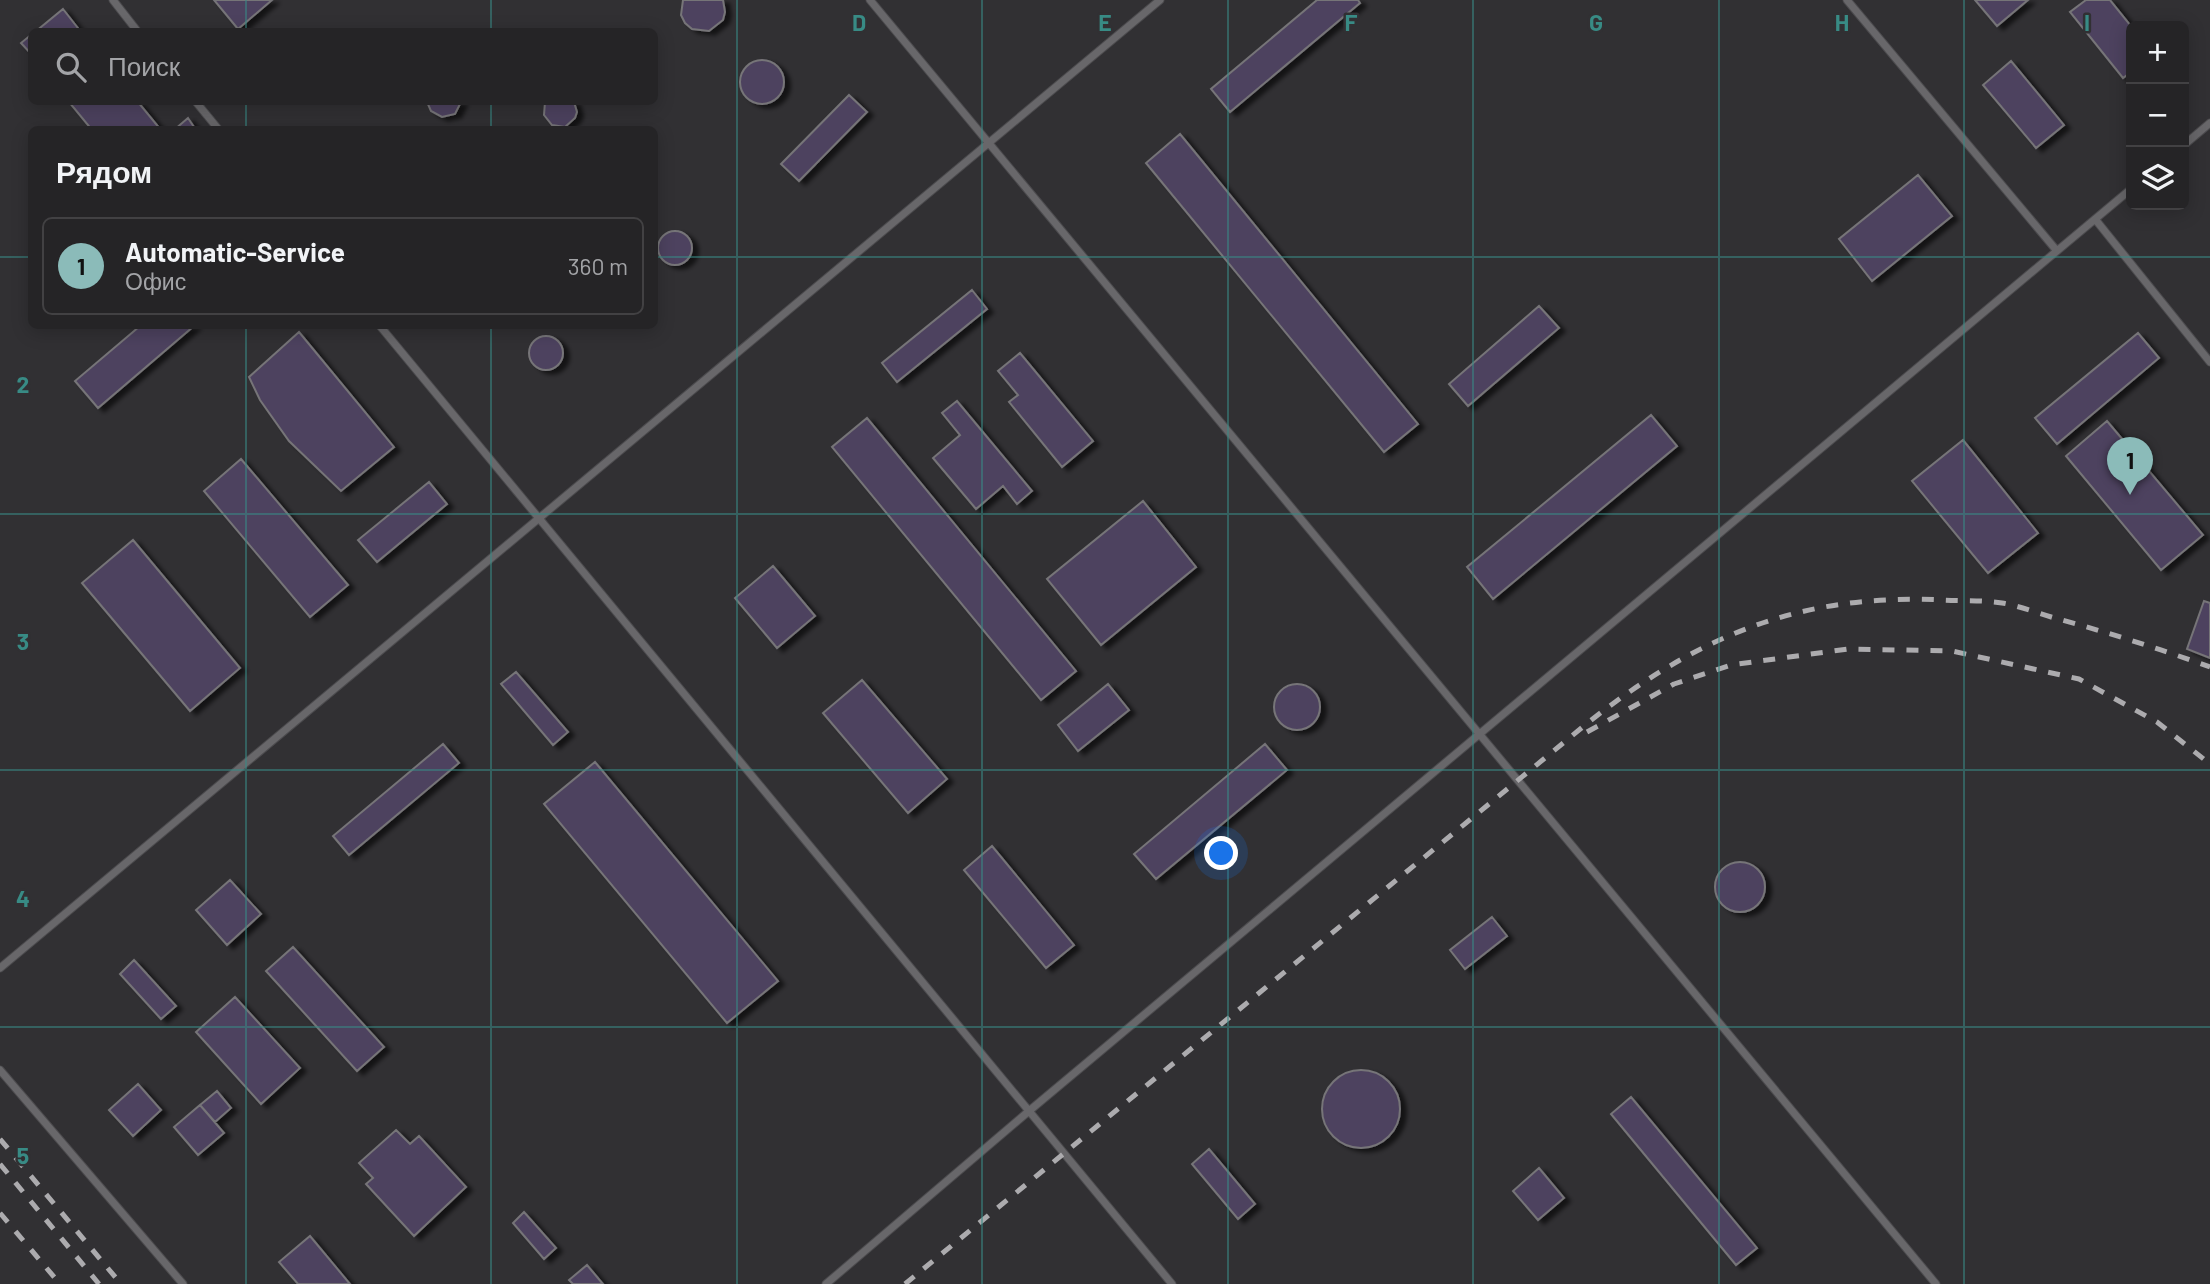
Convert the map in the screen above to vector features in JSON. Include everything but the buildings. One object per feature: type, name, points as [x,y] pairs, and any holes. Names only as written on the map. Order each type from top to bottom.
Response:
[{"type":"lane","points":[[113,0],[135,28]]},
{"type":"lane","points":[[870,0],[1936,1284]]},
{"type":"lane","points":[[0,968],[1160,0]]},
{"type":"lane","points":[[1847,0],[2057,250]]},
{"type":"lane","points":[[198,105],[216,126]]},
{"type":"lane","points":[[2189,141],[2210,123]]},
{"type":"lane","points":[[826,1284],[2126,193]]},
{"type":"lane","points":[[2095,219],[2210,362]]},
{"type":"lane","points":[[382,329],[1172,1284]]},
{"type":"lane","points":[[0,1070],[183,1284]]},
{"type":"railway","points":[[905,1284],[1590,721],[1631,691],[1713,643],[1798,613],[1844,604],[1892,600],[1980,601],[2023,608],[2210,667]]},
{"type":"railway","points":[[1587,732],[1674,684],[1731,665],[1848,649],[1952,651],[2079,679],[2157,722],[2210,764]]},
{"type":"railway","points":[[0,1139],[121,1284]]},
{"type":"railway","points":[[0,1164],[99,1284]]},
{"type":"railway","points":[[0,1213],[60,1284]]},
{"type":"place","name":"Automatic-Service","points":[[2130,495]]}]
